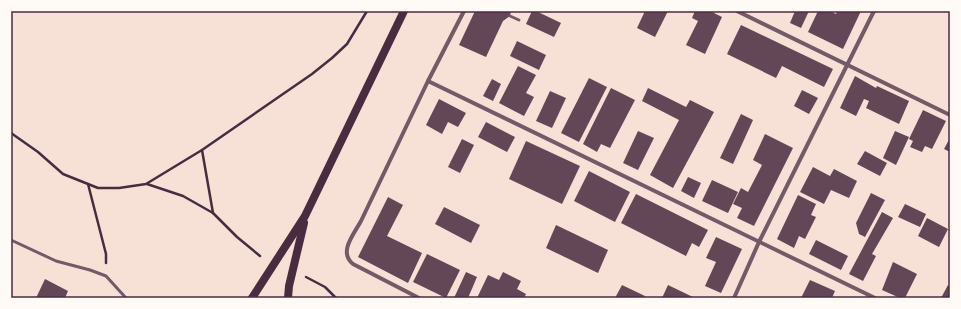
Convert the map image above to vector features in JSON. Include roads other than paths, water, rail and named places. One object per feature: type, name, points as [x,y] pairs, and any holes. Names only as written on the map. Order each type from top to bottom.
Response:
[{"type":"main road","points":[[252,298],[305,216],[404,11]]},
{"type":"main road","points":[[288,298],[289,286],[305,216]]},
{"type":"street","points":[[419,298],[353,264],[346,255],[348,243],[361,221],[428,81],[464,11]]},
{"type":"street","points":[[737,11],[950,115]]},
{"type":"street","points":[[734,298],[759,242],[874,11]]},
{"type":"street","points":[[428,81],[875,298]]},
{"type":"lane","points":[[510,16],[519,20]]},
{"type":"lane","points":[[11,240],[56,261],[106,276],[126,298]]}]
